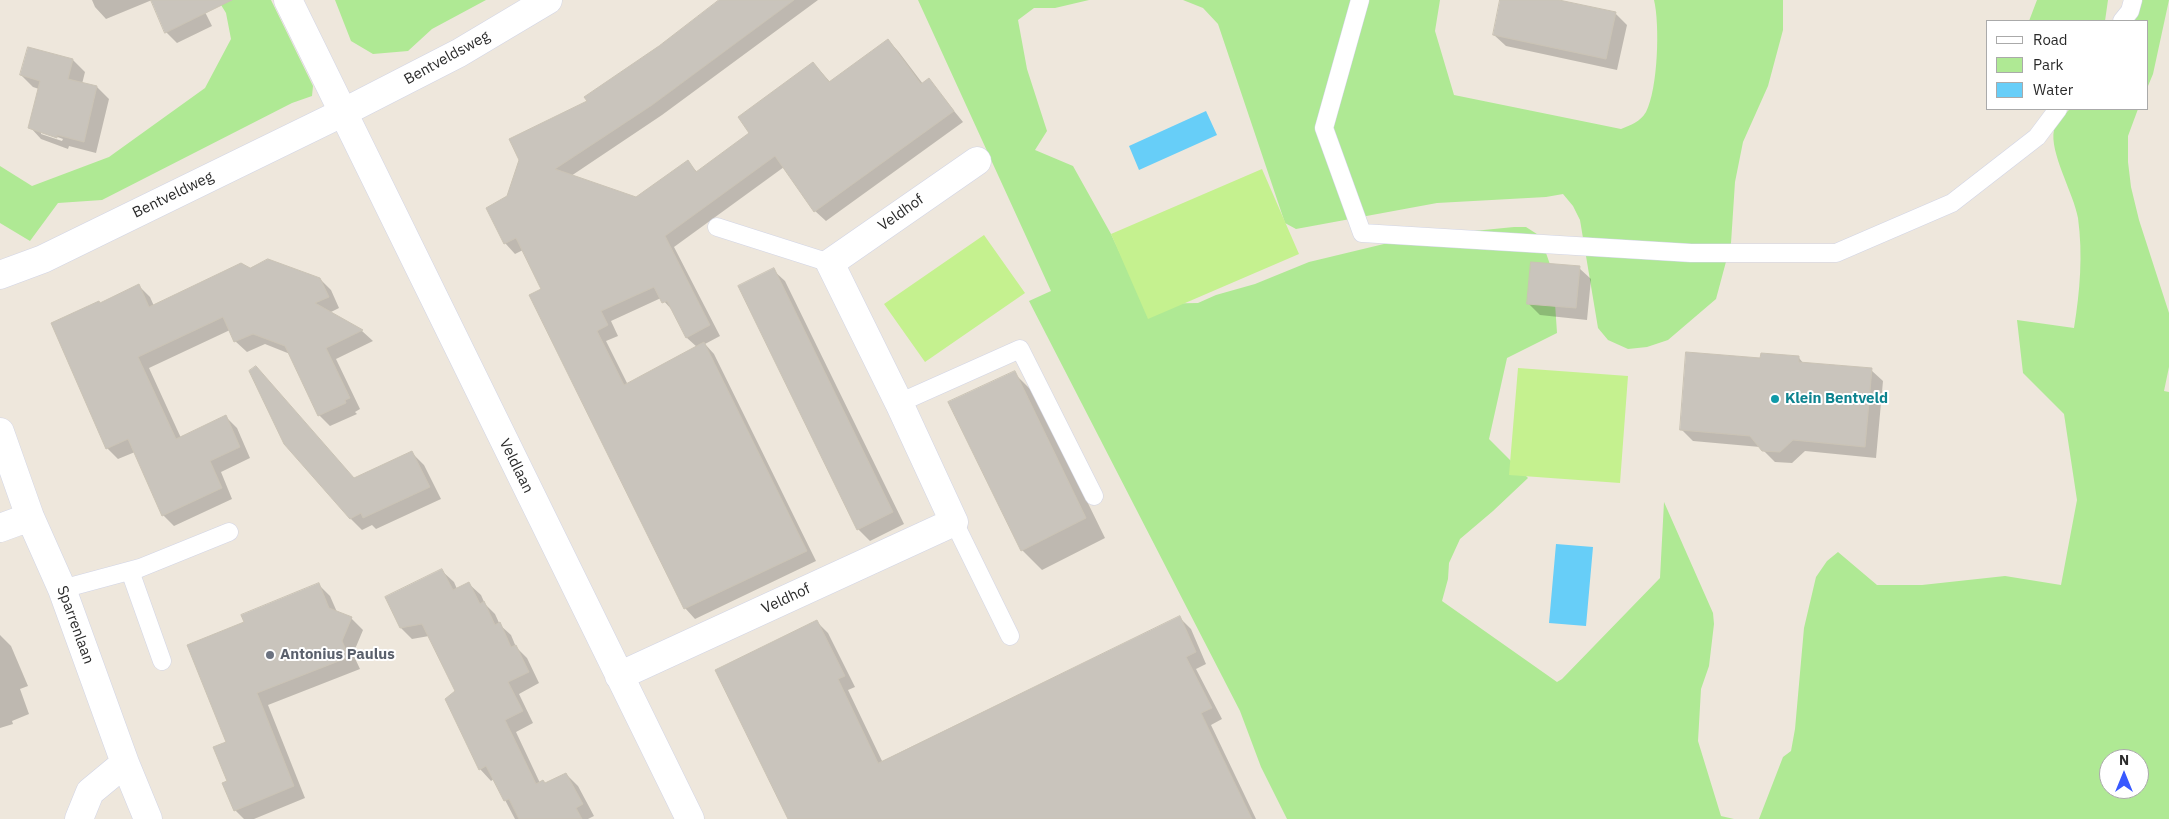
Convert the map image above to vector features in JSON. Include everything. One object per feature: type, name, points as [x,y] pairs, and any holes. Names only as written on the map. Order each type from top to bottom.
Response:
[{"type":"street","name":"Veldlaan","points":[[288,0],[690,819]]},
{"type":"street","name":"Bentveldsweg","points":[[344,112],[459,53],[548,0]]},
{"type":"street","name":"Bentveldweg","points":[[0,276],[43,259],[344,112]]},
{"type":"street","name":"Veldhof","points":[[830,263],[977,161]]},
{"type":"street","points":[[830,263],[899,403],[954,522]]},
{"type":"street","name":"Sparrenlaan","points":[[0,432],[30,517],[62,589],[125,763],[148,819]]},
{"type":"street","points":[[0,528],[30,517]]},
{"type":"street","name":"Veldhof","points":[[619,676],[954,522]]},
{"type":"street","points":[[79,819],[90,792],[125,763]]},
{"type":"lane","points":[[1360,0],[1324,128],[1362,233],[1691,253],[1836,253],[1952,203],[2036,137],[2057,110]]},
{"type":"lane","points":[[2123,20],[2130,11],[2133,0]]},
{"type":"lane","points":[[717,227],[830,263]]},
{"type":"lane","points":[[899,403],[1020,349],[1094,496]]},
{"type":"lane","points":[[954,522],[1010,636]]},
{"type":"lane","points":[[62,589],[130,571],[229,532]]},
{"type":"lane","points":[[130,571],[162,661]]},
{"type":"green space","points":[[218,0],[271,0],[313,86],[312,96],[292,103],[102,200],[58,203],[30,241],[0,223],[0,166],[32,186],[109,157],[205,88],[231,39],[226,13]]},
{"type":"green space","points":[[335,0],[486,0],[432,29],[408,51],[373,54],[351,41]]},
{"type":"green space","points":[[918,0],[1089,0],[1055,8],[1034,8],[1018,20],[1027,69],[1047,131],[1035,150],[1073,166],[1111,234],[1144,304],[1198,303],[1216,295],[1255,284],[1309,262],[1413,237],[1514,227],[1526,227],[1540,236],[1553,273],[1557,333],[1507,358],[1489,439],[1528,478],[1460,539],[1449,563],[1448,579],[1442,601],[1557,682],[1660,578],[1664,502],[1713,613],[1714,624],[1709,666],[1701,689],[1698,741],[1721,816],[1734,819],[1287,819],[1261,767],[1240,711],[1029,301],[1051,291]]},
{"type":"green space","points":[[1183,0],[1440,0],[1435,31],[1454,95],[1621,129],[1641,118],[1650,102],[1657,56],[1657,24],[1654,0],[1783,0],[1783,30],[1768,86],[1743,142],[1735,182],[1731,243],[1716,299],[1668,340],[1647,347],[1628,349],[1608,340],[1598,328],[1580,220],[1573,206],[1563,194],[1546,197],[1437,203],[1296,229],[1285,223],[1218,24],[1203,8]]},
{"type":"green space","points":[[2037,0],[2108,0],[2105,20],[2029,20]]},
{"type":"green space","points":[[2142,0],[2169,0],[2153,74],[2149,84],[2149,20],[2131,20]]},
{"type":"green space","points":[[2069,110],[2138,110],[2128,136],[2128,162],[2131,187],[2139,220],[2169,313],[2169,367],[2164,391],[2169,392],[2169,819],[1759,819],[1783,757],[1791,751],[1795,729],[1804,628],[1816,577],[1827,561],[1838,552],[1877,585],[1922,585],[2005,576],[2061,585],[2077,500],[2064,414],[2023,373],[2017,320],[2074,328],[2080,273],[2080,232],[2076,208],[2055,150],[2053,139],[2056,124]]},
{"type":"green space","points":[[1262,169],[1299,254],[1148,319],[1111,234]]},
{"type":"green space","points":[[984,235],[1025,293],[925,362],[884,304]]},
{"type":"green space","points":[[1518,368],[1628,376],[1620,483],[1509,475]]},
{"type":"water","points":[[1206,111],[1217,135],[1139,170],[1129,146]]},
{"type":"water","points":[[1556,544],[1593,547],[1586,626],[1549,623]]},
{"type":"building","points":[[151,0],[232,0],[165,33]]},
{"type":"building","points":[[719,0],[794,0],[652,105],[555,169],[636,197],[688,160],[696,172],[749,133],[738,117],[813,62],[829,82],[888,39],[921,84],[929,78],[954,111],[814,212],[775,156],[665,236],[710,325],[686,338],[667,301],[662,303],[654,287],[601,311],[608,325],[597,331],[624,385],[704,342],[807,551],[684,609],[529,295],[541,289],[516,238],[504,244],[486,208],[507,196],[519,160],[509,139],[587,101],[584,97],[659,46]]},
{"type":"building","points":[[1500,0],[1559,0],[1616,12],[1606,59],[1493,35]]},
{"type":"building","points":[[28,47],[73,59],[68,79],[97,86],[84,142],[57,135],[57,138],[28,128],[40,81],[20,75]]},
{"type":"building","points":[[268,259],[320,278],[329,297],[315,303],[363,330],[326,348],[350,398],[345,400],[346,403],[318,416],[285,346],[253,334],[234,342],[223,317],[138,357],[176,439],[226,415],[240,447],[210,461],[222,488],[162,516],[128,439],[106,449],[51,323],[99,301],[100,303],[139,284],[149,307],[241,263],[250,268]]},
{"type":"building","points":[[1531,262],[1580,266],[1576,308],[1527,304]]},
{"type":"building","points":[[774,268],[893,512],[857,530],[738,286]]},
{"type":"building","name":"Klein Bentveld","points":[[1686,352],[1760,358],[1761,353],[1799,356],[1799,362],[1872,368],[1865,447],[1793,440],[1780,452],[1762,451],[1750,436],[1680,430]]},
{"type":"building","points":[[256,366],[354,478],[412,451],[430,487],[363,518],[361,513],[350,519],[284,444],[249,371]]},
{"type":"building","points":[[1015,371],[1086,518],[1021,551],[948,402]]},
{"type":"building","points":[[442,569],[453,590],[469,582],[480,604],[484,601],[495,625],[500,622],[511,647],[516,645],[529,672],[508,682],[523,711],[505,720],[536,784],[543,780],[545,783],[566,773],[583,804],[576,808],[582,819],[519,819],[509,799],[504,801],[486,766],[479,770],[445,699],[455,691],[422,624],[400,628],[385,597]]},
{"type":"building","points":[[319,583],[329,608],[352,617],[342,641],[349,657],[257,693],[294,786],[234,811],[222,783],[227,781],[213,747],[226,742],[187,645],[244,622],[241,615]]},
{"type":"building","points":[[1180,616],[1196,652],[1186,657],[1212,708],[1201,713],[1252,819],[788,819],[715,670],[817,620],[845,676],[838,679],[878,763]]},
{"type":"place","name":"Klein Bentveld","points":[[1775,399]]},
{"type":"place","name":"Antonius Paulus","points":[[270,655]]}]
